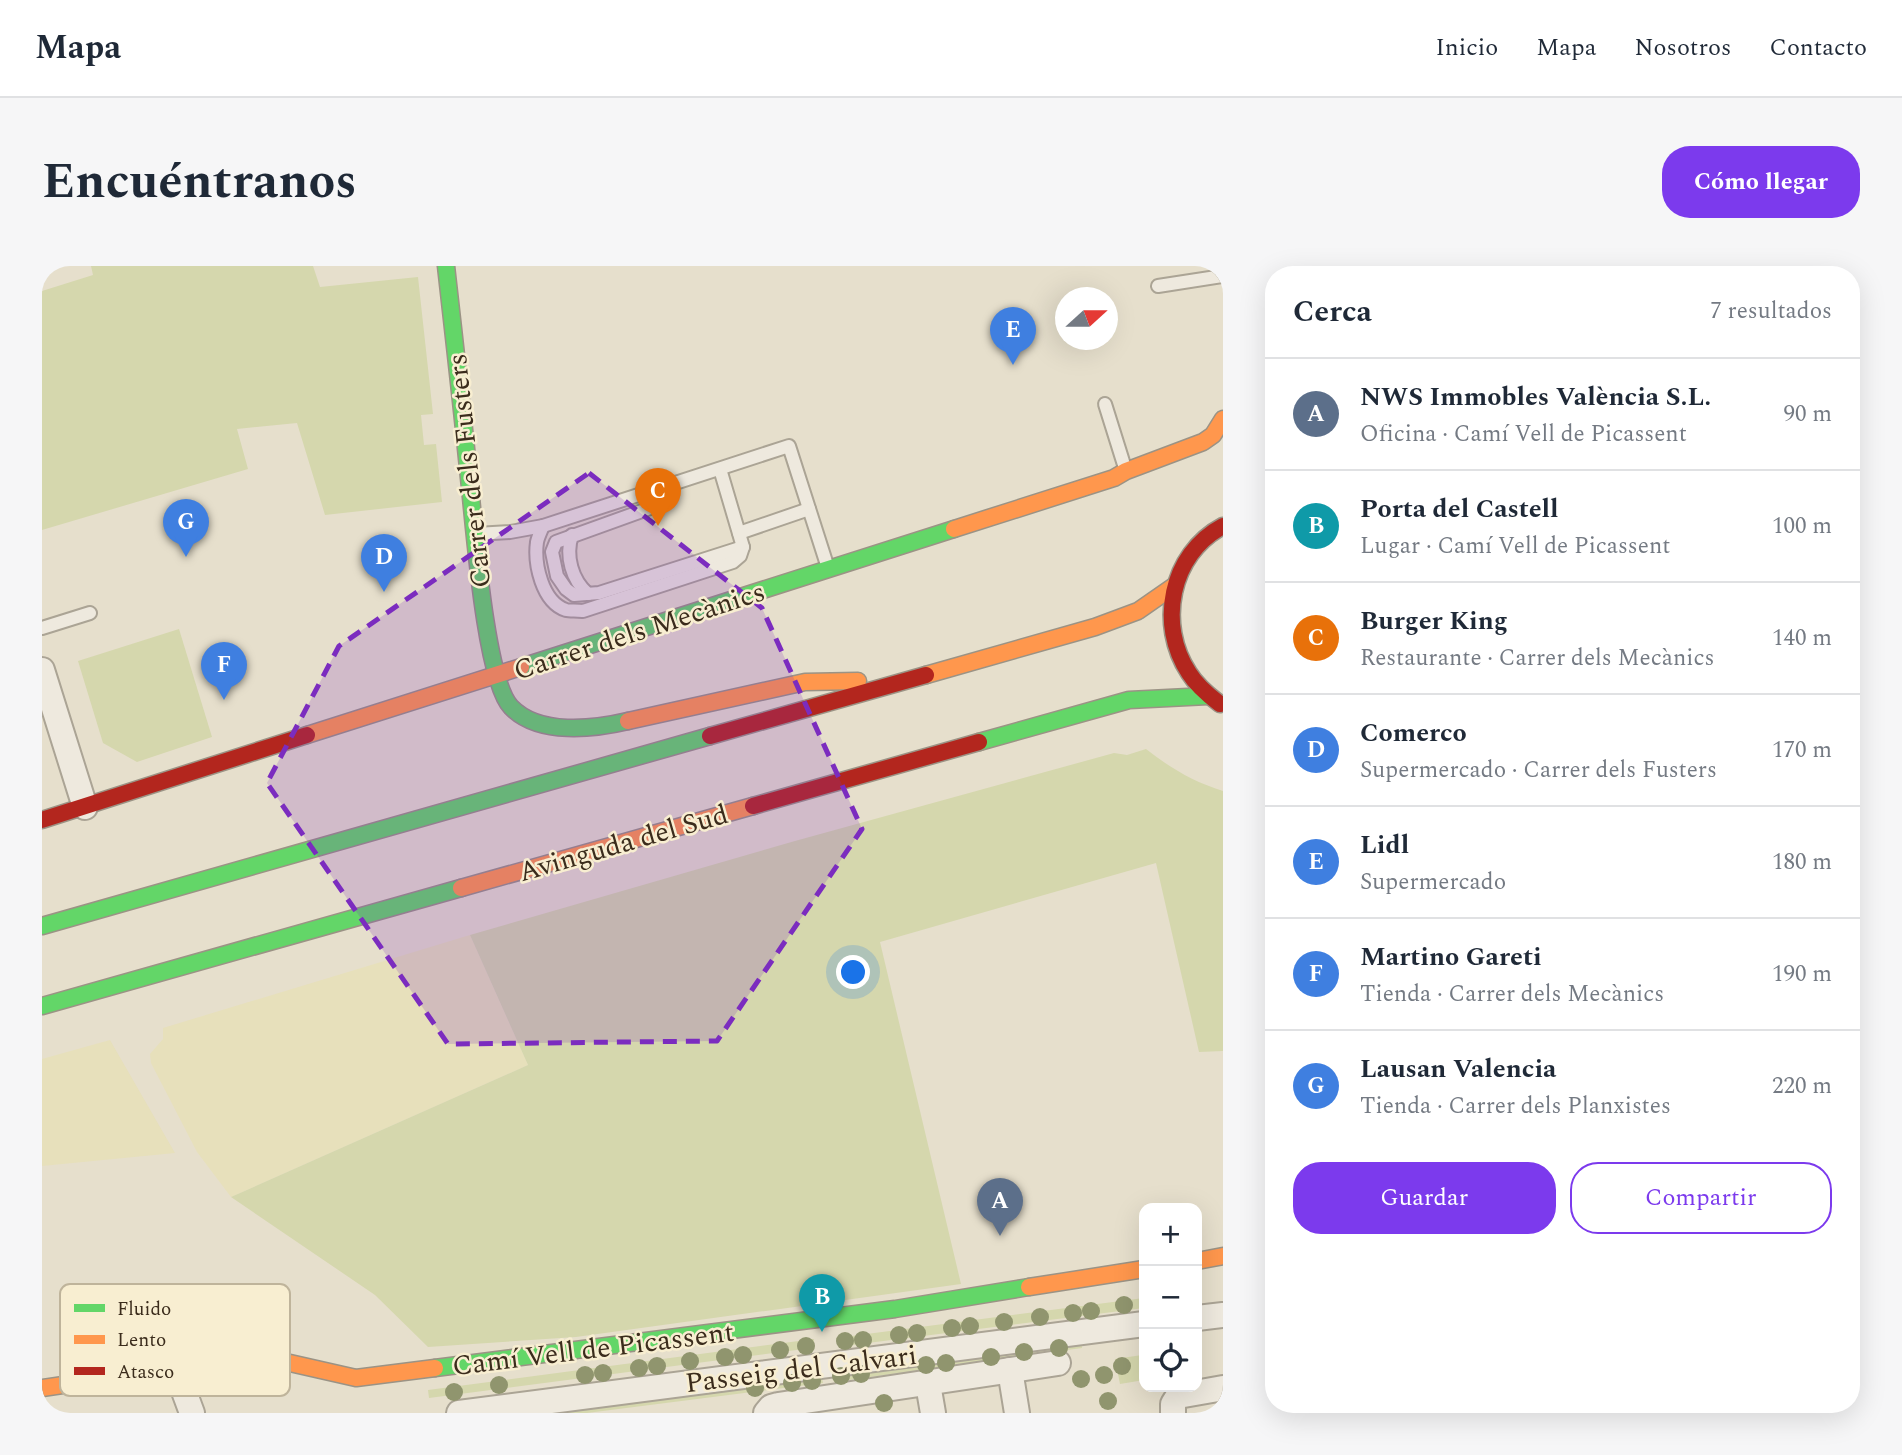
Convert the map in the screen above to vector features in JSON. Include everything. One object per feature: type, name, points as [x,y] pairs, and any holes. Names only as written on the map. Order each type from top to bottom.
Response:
[{"type":"main road","name":"Carrer dels Fusters","points":[[446,266],[484,611],[497,676],[503,694],[512,707],[527,718],[545,724],[563,728],[587,728],[805,682],[911,679]]},
{"type":"main road","name":"Carrer dels Mecànics","points":[[42,820],[1114,478],[1203,442],[1213,435],[1223,419]]},
{"type":"main road","points":[[1221,524],[1199,544],[1184,563],[1174,586],[1170,616],[1174,646],[1187,674],[1208,696],[1223,706]]},
{"type":"main road","points":[[42,926],[1107,622],[1138,611],[1174,586]]},
{"type":"main road","points":[[531,665],[524,676],[524,692],[528,706],[545,724]]},
{"type":"main road","name":"Avinguda del Sud","points":[[42,1006],[1129,699],[1208,696]]},
{"type":"main road","points":[[1202,1260],[1221,1257]]},
{"type":"main road","name":"Camí Vell de Picassent","points":[[290,1363],[356,1378],[832,1318],[1139,1270]]},
{"type":"main road","name":"Camí Vell de Picassent","points":[[42,1388],[60,1385]]},
{"type":"street","points":[[42,670],[85,807]]},
{"type":"street","points":[[1202,1317],[1223,1315]]},
{"type":"street","name":"Passeig del Calvari","points":[[459,1413],[1139,1325]]},
{"type":"street","name":"Passeig del Calvari","points":[[766,1413],[771,1407],[778,1405],[1058,1363]]},
{"type":"street","points":[[1010,1370],[1017,1413]]},
{"type":"street","points":[[928,1384],[933,1413]]},
{"type":"street","points":[[1173,1413],[1173,1404],[1178,1396],[1223,1388]]},
{"type":"street","points":[[186,1396],[192,1413]]},
{"type":"lane","points":[[1158,286],[1223,276]]},
{"type":"lane","points":[[1105,404],[1126,471]]},
{"type":"lane","points":[[476,534],[543,526],[789,446],[829,569]]},
{"type":"lane","points":[[543,526],[537,541],[538,565],[545,593],[554,603],[566,610],[583,611],[733,562],[740,556],[743,547],[720,469]]},
{"type":"lane","points":[[670,485],[653,507],[572,535],[569,543],[573,577],[588,594],[599,593],[743,547]]},
{"type":"lane","points":[[739,533],[810,509]]},
{"type":"lane","points":[[42,628],[90,612]]},
{"type":"highlighted area","points":[[589,473],[762,608],[862,829],[717,1041],[448,1044],[267,783],[339,646]]},
{"type":"shaded area","points":[[470,935],[528,1065],[231,1197],[197,1152],[151,1063],[150,1054],[163,1039],[163,1028]]},
{"type":"shaded area","points":[[110,1040],[175,1153],[42,1166],[42,1059]]},
{"type":"green space","points":[[91,266],[313,266],[320,287],[418,277],[433,414],[421,415],[424,445],[436,444],[442,502],[325,515],[297,423],[237,429],[248,469],[42,530],[42,291],[93,275]]},
{"type":"green space","points":[[179,629],[212,737],[137,762],[103,743],[78,661]]},
{"type":"green space","points":[[1146,749],[1183,774],[1223,791],[1223,1051],[1199,1052],[1156,863],[880,942],[961,1284],[576,1337],[428,1347],[375,1295],[231,1197],[528,1065],[470,935],[1114,753],[1127,755]]},
{"type":"green space","points":[[1139,1299],[1139,1309],[844,1346],[839,1346],[836,1338]]},
{"type":"green space","points":[[814,1339],[814,1346],[804,1349],[429,1398],[428,1390]]},
{"type":"green space","points":[[1081,1339],[1082,1348],[834,1382],[832,1372]]},
{"type":"green space","points":[[1139,1355],[1139,1381],[1120,1384],[1115,1359]]},
{"type":"green space","points":[[821,1373],[823,1383],[587,1413],[500,1413]]},
{"type":"traffic: fast","points":[[446,266],[482,598],[494,666],[502,691],[511,707],[536,723],[583,728],[628,721]]},
{"type":"traffic: fast","points":[[521,667],[954,529]]},
{"type":"traffic: fast","points":[[979,742],[1129,700],[1208,696]]},
{"type":"traffic: fast","points":[[42,926],[710,736]]},
{"type":"traffic: fast","points":[[42,1006],[461,888]]},
{"type":"traffic: fast","points":[[435,1368],[895,1309],[1029,1287]]},
{"type":"traffic: slow","points":[[954,529],[1114,478],[1203,442],[1213,435],[1223,419]]},
{"type":"traffic: slow","points":[[926,675],[1095,627],[1138,611],[1174,586]]},
{"type":"traffic: slow","points":[[307,735],[521,667]]},
{"type":"traffic: slow","points":[[628,721],[805,682],[858,681]]},
{"type":"traffic: slow","points":[[461,888],[753,806]]},
{"type":"traffic: slow","points":[[1202,1260],[1223,1256]]},
{"type":"traffic: slow","points":[[1029,1287],[1139,1270]]},
{"type":"traffic: slow","points":[[290,1363],[356,1378],[435,1368]]},
{"type":"traffic: slow","points":[[42,1388],[60,1385]]},
{"type":"traffic: jam","points":[[1220,704],[1203,690],[1189,673],[1173,634],[1172,613],[1174,592],[1191,554],[1205,538],[1223,526]]},
{"type":"traffic: jam","points":[[710,736],[926,675]]},
{"type":"traffic: jam","points":[[42,820],[307,735]]},
{"type":"traffic: jam","points":[[753,806],[979,742]]},
{"type":"place","name":"Lidl","points":[[1013,365]]},
{"type":"place","name":"Burger King","points":[[658,526]]},
{"type":"place","name":"Lausan Valencia","points":[[186,557]]},
{"type":"place","name":"Comerco","points":[[384,592]]},
{"type":"place","name":"Martino Gareti","points":[[224,700]]},
{"type":"place","name":"NWS Immobles València S.L.","points":[[1000,1236]]},
{"type":"place","name":"Porta del Castell","points":[[822,1332]]}]
